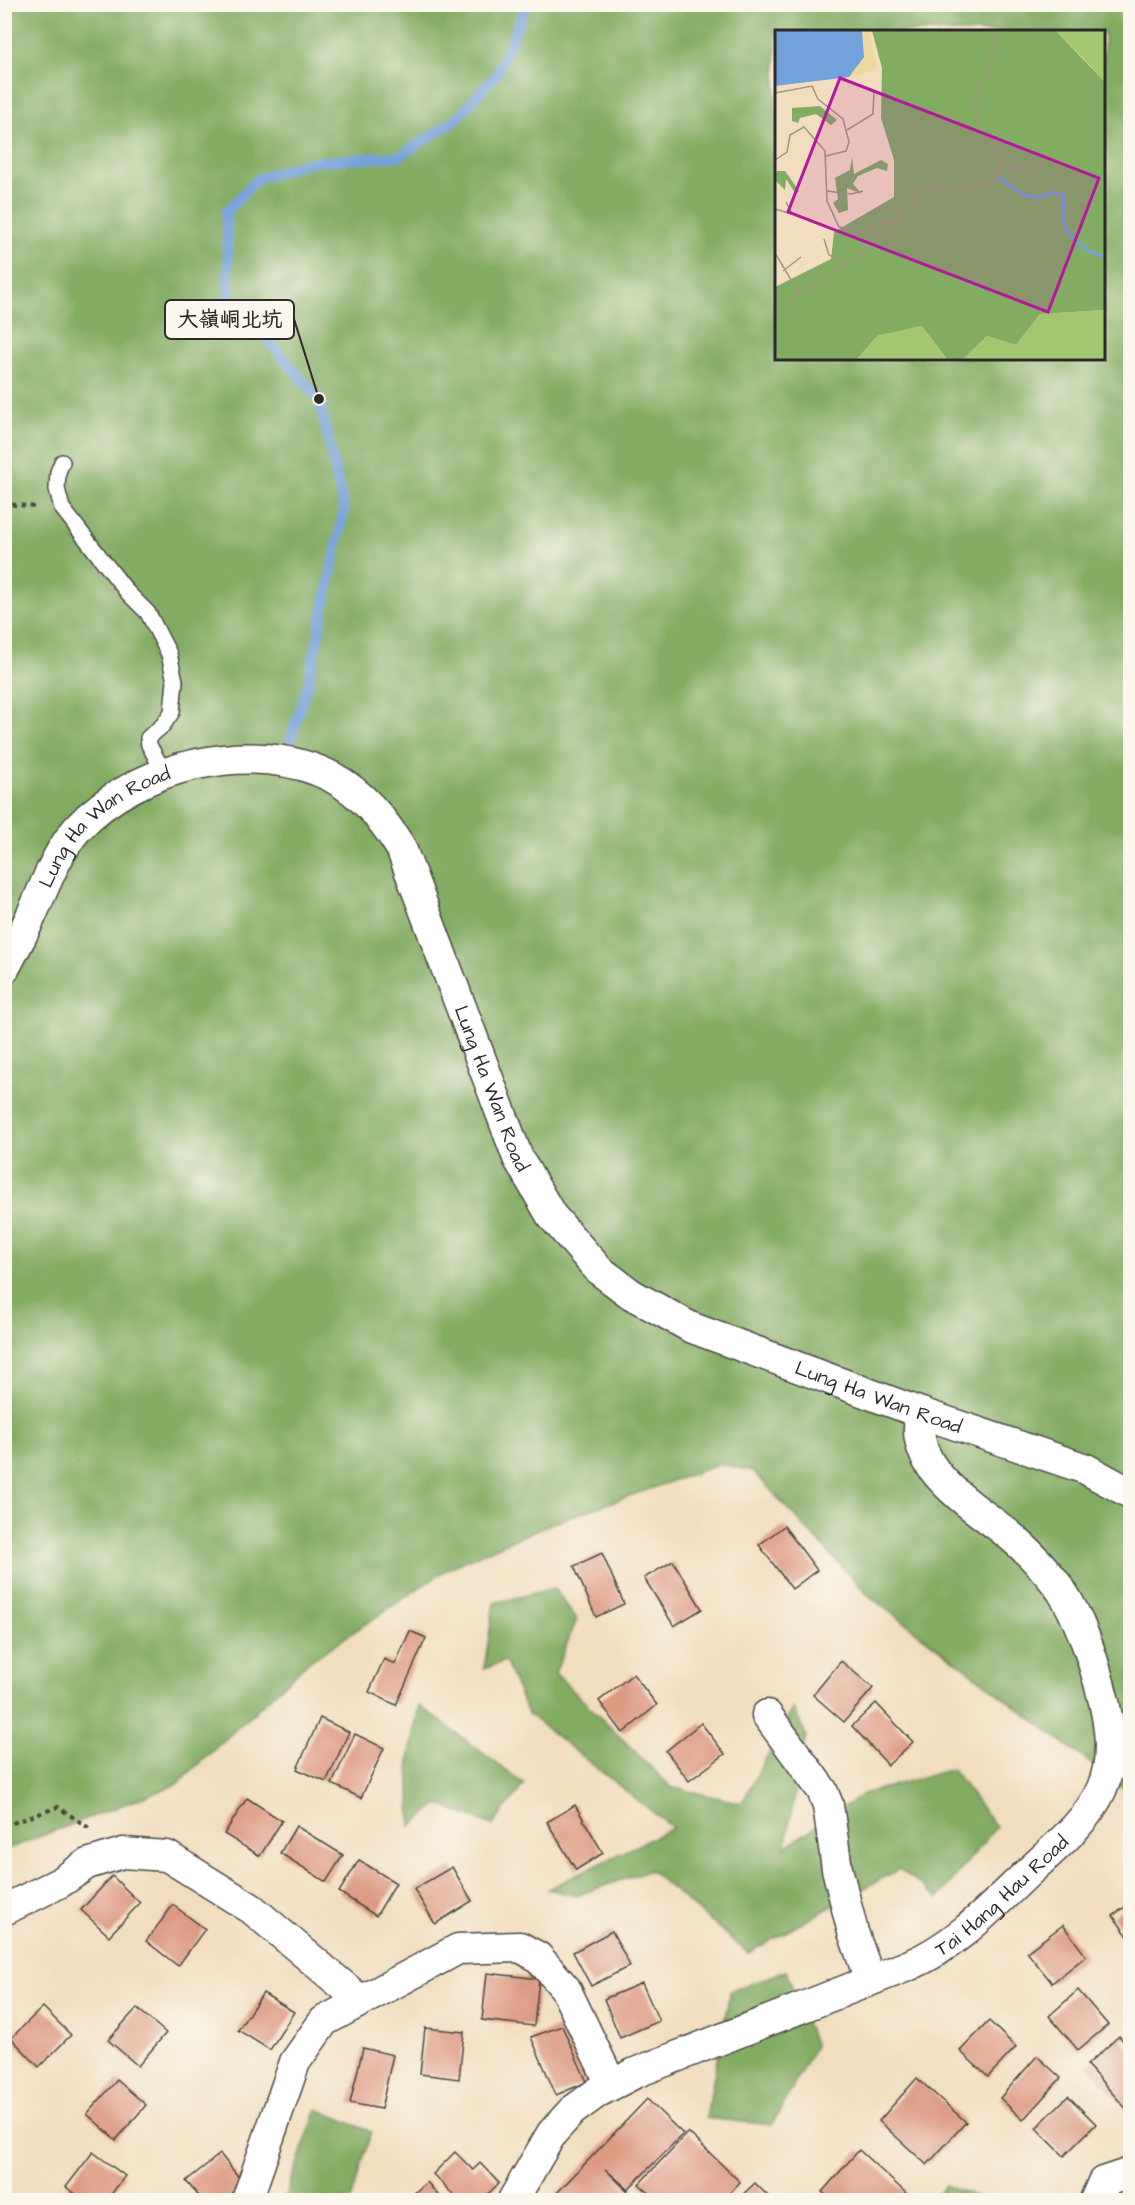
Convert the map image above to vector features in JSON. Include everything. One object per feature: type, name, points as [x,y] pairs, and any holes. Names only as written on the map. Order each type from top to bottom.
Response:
[{"type":"street","name":"Lung Ha Wan Road","points":[[4,969],[55,863],[71,836],[107,804],[130,789],[165,774],[204,762],[266,759],[318,771],[358,795],[381,817],[411,870],[518,1158],[551,1215],[583,1255],[631,1294],[690,1327],[921,1413],[1086,1470],[1131,1493]]},
{"type":"street","name":"Tai Hang Hau Road","points":[[513,2200],[535,2158],[563,2120],[582,2102],[611,2084],[927,1957],[957,1938],[1074,1830],[1103,1791],[1108,1766],[1103,1698],[1083,1631],[1070,1606],[1048,1574],[1015,1540],[946,1484],[933,1469],[921,1446],[918,1433],[921,1413]]},
{"type":"street","points":[[767,1715],[822,1790],[828,1805],[837,1869],[850,1921],[870,1980]]},
{"type":"street","points":[[4,1910],[62,1882],[87,1864],[123,1853],[167,1856],[252,1909],[360,2000]]},
{"type":"street","points":[[247,2200],[295,2062],[324,2021],[458,1949],[470,1946],[526,1949],[538,1957],[558,1978],[611,2084]]},
{"type":"street","points":[[1095,2200],[1103,2182],[1131,2173]]},
{"type":"lane","points":[[62,462],[58,472],[57,489],[62,507],[128,592],[148,613],[169,654],[175,681],[172,712],[163,725],[148,738],[149,745],[165,774]]},
{"type":"path","points":[[4,1826],[58,1807],[123,1853]]},
{"type":"green space","points":[[4,5],[1130,5],[1130,1793],[868,1595],[753,1471],[721,1464],[552,1523],[449,1568],[306,1664],[177,1784],[5,1850]]},
{"type":"green space","points":[[554,1588],[577,1619],[555,1673],[671,1787],[742,1803],[793,1708],[806,1735],[785,1847],[863,1794],[952,1769],[996,1827],[938,1898],[899,1869],[748,1953],[650,1870],[576,1896],[548,1889],[673,1828],[528,1714],[505,1661],[484,1669],[494,1603]]},
{"type":"green space","points":[[419,1705],[524,1784],[493,1825],[438,1804],[411,1826],[409,1760]]},
{"type":"green space","points":[[786,1971],[815,2046],[772,2125],[706,2118],[730,1991]]},
{"type":"green space","points":[[317,2109],[371,2132],[351,2200],[284,2200]]},
{"type":"green space","points":[[945,2185],[983,2200],[935,2200]]},
{"type":"building","points":[[784,1526],[817,1570],[792,1589],[759,1545]]},
{"type":"building","points":[[602,1553],[624,1604],[596,1617],[574,1566]]},
{"type":"building","points":[[673,1561],[702,1609],[674,1626],[644,1578]]},
{"type":"building","points":[[410,1631],[426,1638],[396,1705],[369,1692],[384,1659],[395,1664]]},
{"type":"building","points":[[841,1661],[873,1688],[844,1722],[813,1695]]},
{"type":"building","points":[[633,1674],[657,1705],[623,1733],[599,1701]]},
{"type":"building","points":[[876,1703],[913,1742],[888,1765],[852,1726]]},
{"type":"building","points":[[320,1718],[349,1732],[326,1782],[297,1769]]},
{"type":"building","points":[[701,1723],[725,1754],[689,1781],[666,1751]]},
{"type":"building","points":[[355,1734],[384,1748],[361,1798],[332,1784]]},
{"type":"building","points":[[247,1798],[282,1821],[260,1856],[224,1834]]},
{"type":"building","points":[[575,1805],[603,1853],[576,1870],[547,1822]]},
{"type":"building","points":[[296,1826],[343,1855],[326,1882],[280,1853]]},
{"type":"building","points":[[359,1860],[396,1883],[376,1916],[339,1892]]},
{"type":"building","points":[[452,1867],[472,1901],[435,1924],[414,1889]]},
{"type":"building","points":[[112,1876],[140,1903],[109,1936],[81,1910]]},
{"type":"building","points":[[1130,1903],[1130,1939],[1113,1916]]},
{"type":"building","points":[[173,1905],[205,1929],[178,1966],[146,1941]]},
{"type":"building","points":[[1063,1925],[1086,1956],[1052,1983],[1027,1952]]},
{"type":"building","points":[[612,1931],[630,1966],[591,1986],[573,1952]]},
{"type":"building","points":[[487,1973],[539,1979],[534,2026],[482,2020]]},
{"type":"building","points":[[642,1983],[659,2021],[620,2038],[604,1999]]},
{"type":"building","points":[[1078,1990],[1108,2025],[1078,2050],[1049,2016]]},
{"type":"building","points":[[263,1993],[294,2012],[270,2050],[238,2030]]},
{"type":"building","points":[[43,2007],[71,2035],[39,2067],[11,2038]]},
{"type":"building","points":[[137,2008],[166,2033],[138,2066],[108,2040]]},
{"type":"building","points":[[989,2021],[1016,2047],[988,2077],[960,2051]]},
{"type":"building","points":[[562,2026],[587,2082],[556,2095],[531,2037]]},
{"type":"building","points":[[425,2028],[464,2032],[459,2079],[420,2074]]},
{"type":"building","points":[[1119,2036],[1130,2049],[1130,2113],[1087,2065]]},
{"type":"building","points":[[363,2048],[393,2055],[381,2109],[350,2103]]},
{"type":"building","points":[[1037,2056],[1061,2078],[1023,2120],[1000,2098]]},
{"type":"building","points":[[917,2078],[966,2122],[927,2165],[879,2121]]},
{"type":"building","points":[[117,2080],[146,2105],[116,2140],[87,2114]]},
{"type":"building","points":[[1068,2096],[1096,2124],[1064,2156],[1036,2128]]},
{"type":"building","points":[[647,2099],[683,2134],[628,2189],[605,2169],[632,2195],[627,2200],[561,2200],[555,2195]]},
{"type":"building","points":[[688,2132],[740,2182],[723,2200],[657,2200],[639,2184]]},
{"type":"building","points":[[859,2150],[906,2193],[900,2200],[832,2200],[822,2192]]},
{"type":"building","points":[[93,2152],[125,2176],[107,2200],[84,2200],[66,2187]]},
{"type":"building","points":[[455,2152],[473,2170],[480,2163],[499,2183],[482,2200],[458,2200],[433,2174]]},
{"type":"building","points":[[220,2154],[245,2185],[226,2200],[202,2200],[186,2181]]},
{"type":"building","points":[[427,2182],[442,2200],[406,2200]]},
{"type":"building","points":[[755,2183],[772,2200],[737,2200]]},
{"type":"waterway","points":[[284,761],[310,676],[344,510],[319,399],[229,295],[226,212],[257,179],[309,162],[400,156],[455,120],[496,75],[527,4]]},
{"type":"place","name":"大嶺峒北坑","points":[[319,399]]}]
